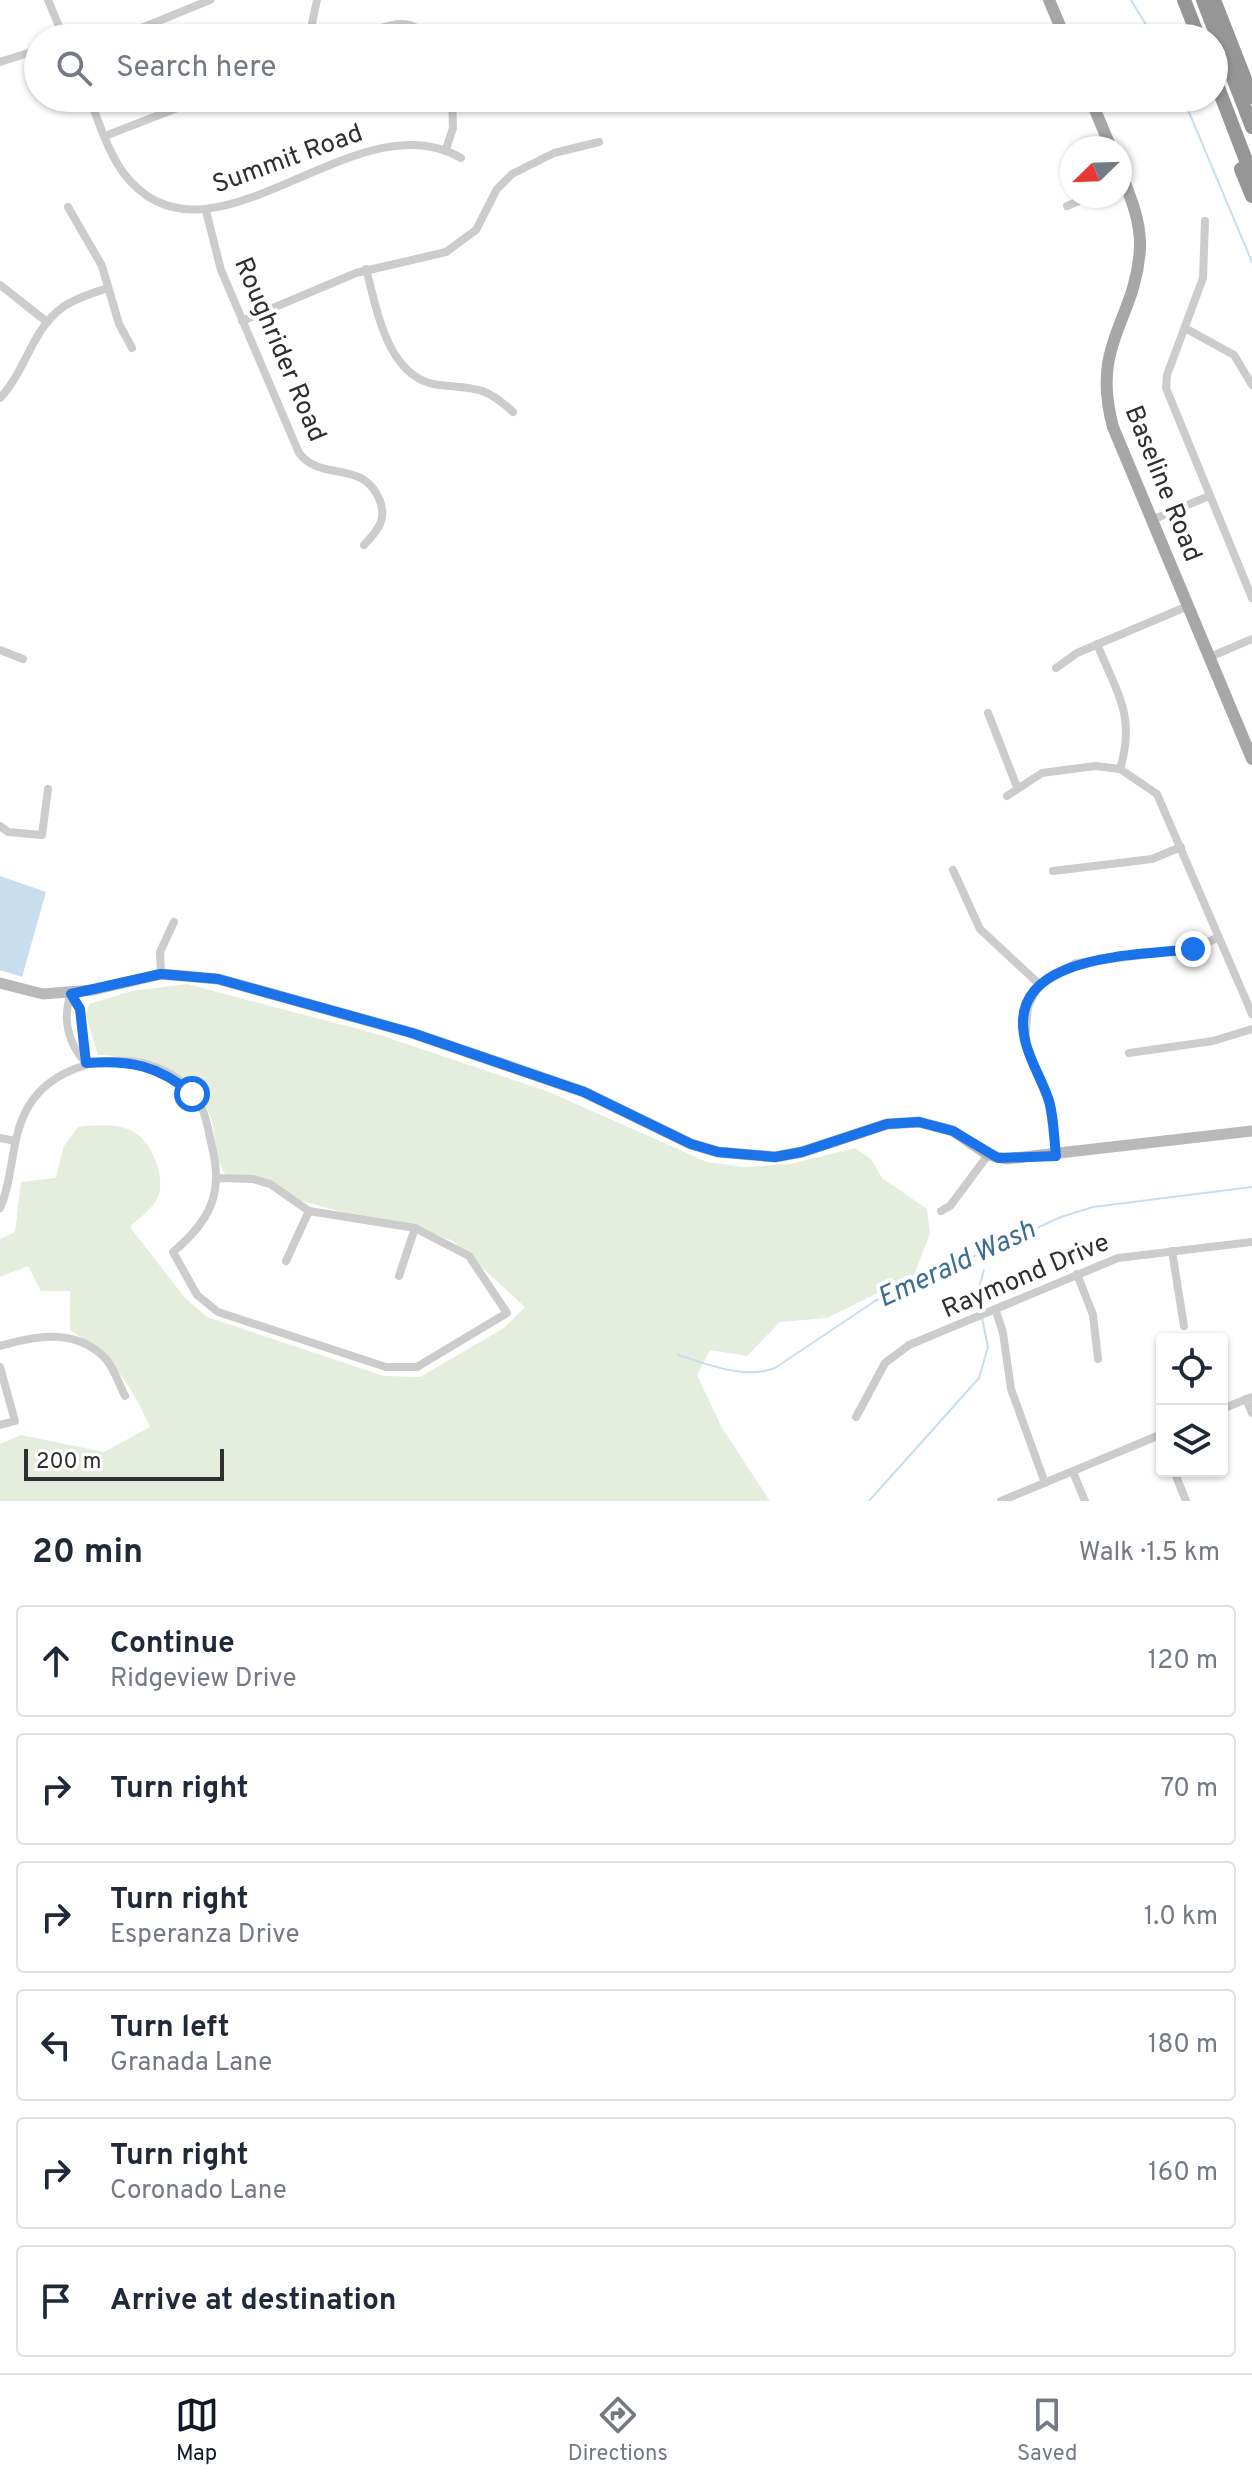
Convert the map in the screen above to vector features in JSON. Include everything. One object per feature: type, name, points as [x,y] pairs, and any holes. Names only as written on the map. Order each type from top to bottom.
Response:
[{"type":"highway","points":[[1176,0],[1185,24]]},
{"type":"highway","points":[[1184,0],[1193,24]]},
{"type":"highway","points":[[1203,0],[1212,24]]},
{"type":"highway","points":[[1214,0],[1223,24]]},
{"type":"highway","points":[[1228,36],[1252,97]]},
{"type":"highway","points":[[1228,65],[1252,127]]},
{"type":"highway","points":[[1219,112],[1252,196]]},
{"type":"highway","points":[[1227,112],[1252,176]]},
{"type":"main road","points":[[1049,0],[1059,24]]},
{"type":"main road","points":[[1096,112],[1106,136]]},
{"type":"main road","name":"Baseline Road","points":[[1132,204],[1140,246],[1133,282],[1111,340],[1104,387],[1113,427],[1250,751]]},
{"type":"main road","points":[[0,983],[43,994],[71,994],[161,974],[218,979],[412,1033],[584,1092],[691,1144],[747,1156],[788,1155],[903,1121],[945,1128],[988,1155],[1006,1159],[1056,1156],[1252,1131]]},
{"type":"street","points":[[48,0],[58,24]]},
{"type":"street","points":[[151,24],[210,0]]},
{"type":"street","points":[[312,24],[317,0]]},
{"type":"street","points":[[392,24],[414,24]]},
{"type":"street","points":[[0,62],[24,54]]},
{"type":"street","name":"Summit Road","points":[[95,112],[119,166],[141,190],[170,206],[206,211],[378,147],[416,142],[446,149],[461,158]]},
{"type":"street","points":[[105,136],[167,112]]},
{"type":"street","points":[[446,149],[453,128],[452,112]]},
{"type":"street","points":[[242,321],[366,269],[446,252],[476,230],[497,189],[512,174],[554,153],[599,142]]},
{"type":"street","points":[[68,207],[102,266],[119,324],[132,348]]},
{"type":"street","name":"Roughrider Road","points":[[206,211],[221,270],[299,453],[311,465],[358,476],[374,489],[383,513],[382,521],[364,545]]},
{"type":"street","points":[[1205,221],[1203,278],[1167,375],[1166,388],[1252,598]]},
{"type":"street","points":[[366,269],[386,337],[407,370],[431,383],[485,390],[513,412]]},
{"type":"street","points":[[0,285],[47,322]]},
{"type":"street","points":[[0,398],[22,372],[47,322],[72,301],[108,288]]},
{"type":"street","points":[[1185,328],[1234,355],[1252,385]]},
{"type":"street","points":[[1152,520],[1209,496]]},
{"type":"street","points":[[1056,668],[1077,653],[1188,606]]},
{"type":"street","points":[[1210,657],[1252,639]]},
{"type":"street","points":[[1097,644],[1128,725],[1128,741],[1120,769]]},
{"type":"street","points":[[0,650],[23,659]]},
{"type":"street","points":[[988,713],[1017,787]]},
{"type":"street","points":[[1007,796],[1042,773],[1095,766],[1120,769],[1157,794],[1252,1014]]},
{"type":"street","points":[[0,826],[8,832],[42,835],[48,789]]},
{"type":"street","points":[[1053,871],[1152,859],[1181,847]]},
{"type":"street","points":[[953,870],[980,929],[1039,984]]},
{"type":"street","points":[[161,974],[160,952],[174,922]]},
{"type":"street","points":[[1056,1156],[1049,1103],[1025,1042],[1028,1007],[1039,984],[1076,963],[1193,949],[1219,937]]},
{"type":"street","points":[[71,994],[80,1009],[86,1063]]},
{"type":"street","points":[[71,994],[65,1009],[71,1039],[86,1063]]},
{"type":"street","points":[[1129,1053],[1222,1039],[1252,1029]]},
{"type":"street","points":[[71,1039],[77,1042],[84,1034]]},
{"type":"street","points":[[0,1208],[7,1192],[15,1141],[27,1109],[40,1092],[56,1077],[86,1063],[119,1061],[150,1066],[172,1077],[201,1106],[219,1178],[199,1231],[173,1252],[197,1295],[218,1312],[386,1367],[417,1367],[507,1313],[469,1256],[415,1228],[309,1211],[285,1198],[270,1184],[253,1179],[219,1178]]},
{"type":"street","points":[[0,1138],[15,1141]]},
{"type":"street","points":[[941,1211],[950,1206],[988,1155]]},
{"type":"street","points":[[286,1261],[309,1211]]},
{"type":"street","points":[[399,1276],[415,1228]]},
{"type":"street","name":"Raymond Drive","points":[[856,1417],[877,1375],[896,1352],[1118,1258],[1252,1242]]},
{"type":"street","points":[[1172,1251],[1184,1326]]},
{"type":"street","points":[[1077,1274],[1093,1315],[1098,1359]]},
{"type":"street","points":[[996,1311],[1003,1333],[1011,1389],[1045,1483]]},
{"type":"street","points":[[0,1346],[35,1336],[69,1337],[104,1357],[125,1396]]},
{"type":"street","points":[[0,1367],[15,1421],[0,1425]]},
{"type":"street","points":[[1228,1407],[1249,1398],[1252,1413]]},
{"type":"street","points":[[1001,1501],[1156,1439]]},
{"type":"street","points":[[1073,1472],[1085,1501]]},
{"type":"street","points":[[1176,1477],[1186,1501]]},
{"type":"green space","points":[[187,984],[377,1034],[549,1092],[707,1162],[745,1167],[790,1164],[855,1148],[871,1159],[882,1178],[927,1209],[930,1234],[914,1275],[827,1318],[780,1322],[747,1356],[710,1350],[697,1375],[722,1428],[770,1501],[0,1501],[0,1444],[21,1435],[104,1452],[150,1427],[135,1396],[109,1361],[70,1330],[70,1291],[41,1291],[28,1266],[0,1277],[0,1239],[15,1232],[21,1182],[56,1178],[64,1146],[78,1127],[121,1127],[134,1132],[147,1144],[159,1172],[160,1191],[151,1207],[130,1227],[185,1298],[207,1317],[384,1376],[420,1377],[504,1328],[525,1307],[453,1241],[408,1224],[349,1214],[298,1200],[273,1183],[226,1175],[218,1156],[212,1122],[195,1090],[182,1079],[151,1063],[98,1055],[86,1015],[89,1004],[132,991]]},
{"type":"water","points":[[0,876],[46,892],[22,977],[0,970]]},
{"type":"waterway","points":[[1131,0],[1146,24]]},
{"type":"waterway","points":[[1189,112],[1252,262]]},
{"type":"waterway","name":"Emerald Wash","points":[[678,1355],[738,1372],[775,1368],[875,1301],[1061,1217],[1093,1207],[1252,1187]]},
{"type":"waterway","name":"Emerald Wash","points":[[994,1255],[1022,1235]]},
{"type":"waterway","points":[[980,1312],[977,1294],[984,1270]]},
{"type":"waterway","points":[[869,1501],[979,1378],[988,1347],[982,1318]]},
{"type":"route","points":[[192,1094],[172,1077],[150,1066],[119,1061],[86,1063],[87,1047],[80,1009],[71,994],[161,974],[218,979],[412,1033],[584,1092],[691,1144],[718,1152],[775,1157],[802,1152],[903,1121],[937,1125],[953,1131],[988,1155],[998,1158],[1056,1156],[1049,1103],[1025,1042],[1024,1025],[1028,1007],[1039,984],[1076,963],[1193,949]]}]
